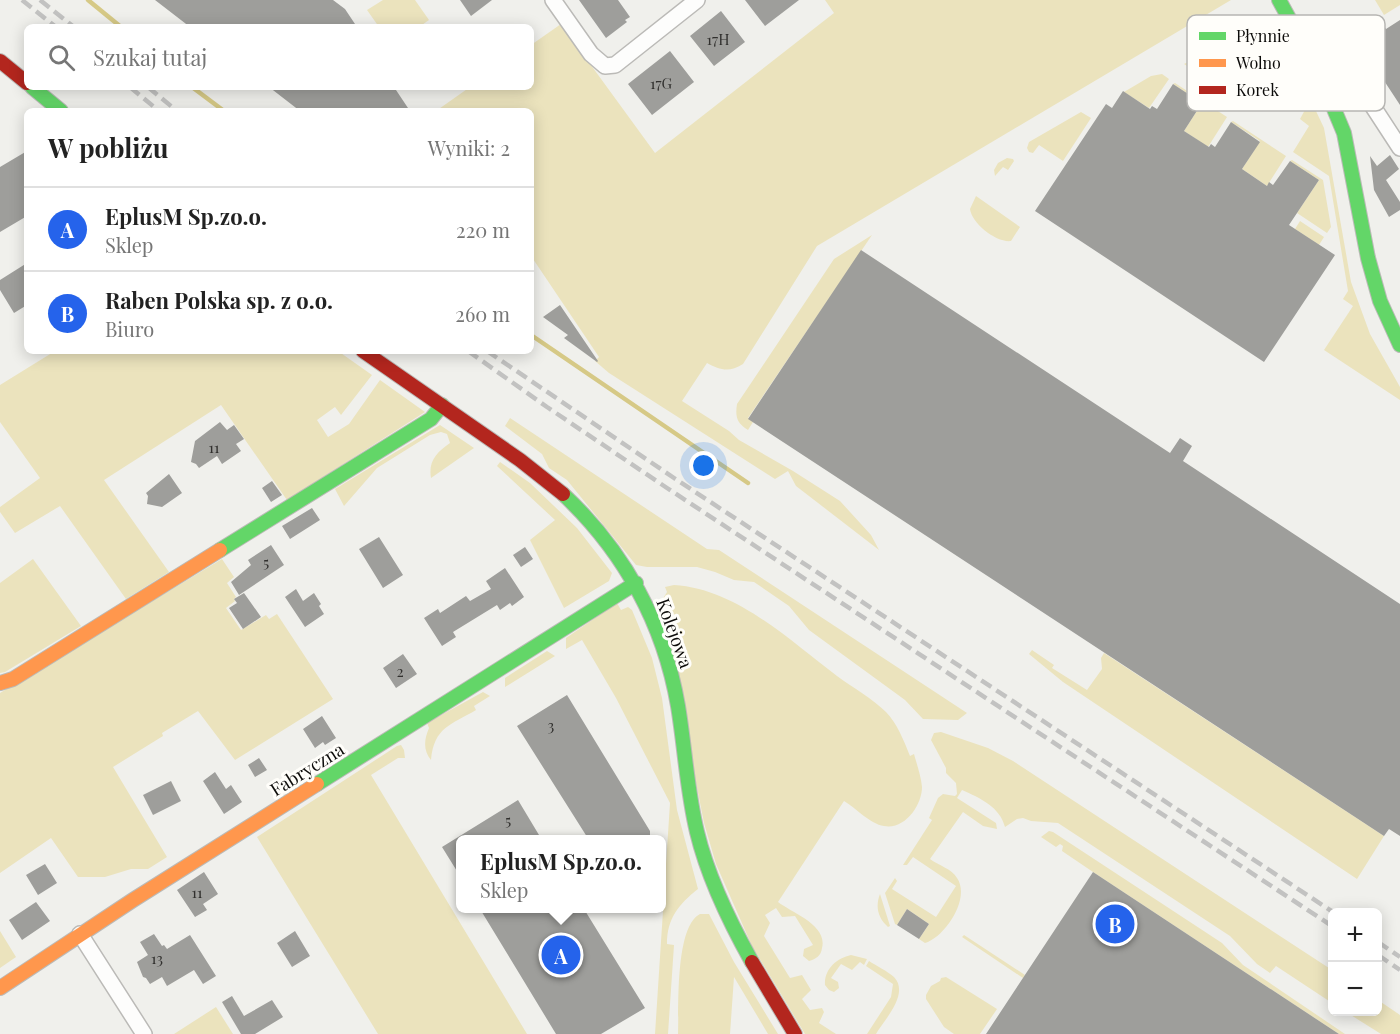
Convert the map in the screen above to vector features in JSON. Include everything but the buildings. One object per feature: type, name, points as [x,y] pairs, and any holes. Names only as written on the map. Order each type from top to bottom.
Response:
[{"type":"street","points":[[553,0],[591,54],[605,66],[615,65],[697,0]]},
{"type":"street","points":[[1279,0],[1287,15]]},
{"type":"street","points":[[0,61],[24,81]]},
{"type":"street","points":[[36,90],[57,108]]},
{"type":"street","points":[[1335,111],[1344,134],[1368,258],[1380,301],[1400,345]]},
{"type":"street","points":[[1376,111],[1400,148]]},
{"type":"street","name":"Kolejowa","points":[[367,354],[538,471],[599,530],[636,584],[659,633],[674,682],[691,806],[700,847],[711,880],[743,949],[795,1034]]},
{"type":"street","points":[[0,683],[13,679],[431,419],[442,405]]},
{"type":"street","name":"Fabryczna","points":[[0,988],[80,934],[636,584]]},
{"type":"street","points":[[80,934],[144,1034]]},
{"type":"shaded area","points":[[383,0],[415,0],[429,20],[423,24],[377,24],[367,10]]},
{"type":"shaded area","points":[[825,0],[1231,0],[1206,15],[1187,15],[1187,26],[817,246],[743,364],[725,370],[707,363],[682,401],[739,440],[840,501],[871,535],[879,550],[796,486],[788,471],[775,479],[609,373],[595,361],[599,357],[534,260],[534,108],[440,108],[466,90],[534,90],[534,43],[561,24],[655,153],[834,13]]},
{"type":"shaded area","points":[[1375,0],[1400,0],[1400,5],[1384,15]]},
{"type":"shaded area","points":[[1162,74],[1169,79],[1149,108],[1124,92],[1151,76]]},
{"type":"shaded area","points":[[1173,84],[1187,91],[1187,93]]},
{"type":"shaded area","points":[[1197,111],[1218,111],[1227,117],[1208,147],[1184,131]]},
{"type":"shaded area","points":[[1304,111],[1316,111],[1324,128],[1351,282],[1370,334],[1400,387],[1400,400],[1324,350],[1353,306],[1343,299],[1348,291],[1329,176],[1293,152],[1309,126],[1300,119]]},
{"type":"shaded area","points":[[1081,112],[1091,118],[1063,161],[1039,145],[1033,153],[1029,152],[1027,148],[1029,142]]},
{"type":"shaded area","points":[[1233,121],[1286,156],[1267,186],[1242,169],[1260,141],[1231,122]]},
{"type":"shaded area","points":[[1007,158],[1014,161],[1008,170],[1003,167],[995,176],[994,170],[998,163]]},
{"type":"shaded area","points":[[1292,160],[1323,180],[1331,227],[1327,233],[1297,213],[1319,180],[1290,161]]},
{"type":"shaded area","points":[[976,196],[1020,227],[1011,241],[992,236],[975,221],[970,209]]},
{"type":"shaded area","points":[[1300,221],[1324,237],[1319,245],[1295,229]]},
{"type":"shaded area","points":[[872,235],[748,418],[753,422],[748,430],[741,425],[738,419],[737,404],[834,259]]},
{"type":"shaded area","points":[[50,354],[342,354],[372,375],[341,415],[335,407],[317,420],[328,437],[349,424],[380,380],[425,412],[287,500],[221,405],[104,480],[169,572],[126,599],[60,506],[15,533],[0,512],[0,507],[40,478],[0,422],[0,385]]},
{"type":"shaded area","points":[[510,418],[707,549],[719,550],[967,713],[958,720],[923,719],[905,700],[809,630],[789,606],[754,582],[734,580],[697,567],[636,565],[567,480],[549,468],[542,454],[505,426]]},
{"type":"shaded area","points":[[440,425],[474,448],[431,478],[430,472],[434,458],[450,443],[447,434],[441,432],[430,435],[377,468],[344,506],[335,489]]},
{"type":"shaded area","points":[[500,462],[530,483],[577,528],[612,573],[609,581],[564,608],[530,540],[555,520],[497,466]]},
{"type":"shaded area","points":[[33,559],[81,626],[0,673],[0,583]]},
{"type":"shaded area","points":[[222,559],[234,577],[227,583],[236,597],[235,601],[226,608],[241,630],[266,615],[269,619],[277,614],[333,699],[235,760],[198,711],[113,767],[167,857],[148,869],[131,869],[105,877],[78,877],[51,838],[0,873],[0,693]]},
{"type":"shaded area","points":[[674,585],[719,596],[741,606],[781,632],[881,707],[897,727],[910,756],[914,754],[922,787],[919,801],[911,815],[899,824],[879,825],[844,801],[778,902],[814,926],[820,933],[822,940],[819,955],[809,961],[803,956],[804,949],[813,945],[795,916],[782,917],[776,908],[765,915],[770,923],[764,936],[790,978],[802,975],[811,990],[802,999],[810,1010],[822,1008],[824,1012],[819,1023],[836,1034],[805,1034],[752,946],[716,864],[704,823],[665,625],[670,621],[662,600],[667,592],[665,587]]},
{"type":"shaded area","points":[[617,603],[621,610],[628,607],[632,610],[652,658],[662,698],[677,810],[698,889],[675,912],[669,927],[667,944],[674,945],[668,1034],[655,1034],[663,913],[666,913],[670,803],[616,698],[582,640],[566,649],[566,638]]},
{"type":"shaded area","points":[[1032,650],[1054,665],[1052,668],[1087,690],[1102,669],[1101,658],[1104,653],[1384,836],[1357,879],[1063,682],[1029,654]]},
{"type":"shaded area","points":[[547,651],[555,656],[505,687],[505,678]]},
{"type":"shaded area","points":[[483,692],[490,696],[474,706],[476,710],[445,728],[440,734],[436,740],[431,760],[425,741],[429,728],[427,723]]},
{"type":"shaded area","points":[[941,732],[988,748],[1013,761],[1328,967],[1328,1000],[1276,966],[1270,973],[1257,964],[1230,936],[1058,823],[1031,821],[1023,818],[1005,827],[994,809],[962,790],[957,798],[996,823],[997,829],[983,826],[963,812],[930,859],[957,878],[961,896],[954,916],[940,933],[925,943],[919,939],[929,924],[907,909],[897,925],[895,924],[885,893],[895,878],[897,881],[892,889],[936,917],[956,886],[913,857],[907,865],[903,865],[932,820],[929,818],[938,798],[943,794],[955,796],[957,794],[956,783],[946,773],[946,768],[931,740],[934,733]]},
{"type":"shaded area","points":[[401,745],[405,758],[398,758],[371,775],[527,1034],[378,1034],[257,837]]},
{"type":"shaded area","points":[[1049,831],[1222,943],[1243,965],[1345,1034],[1339,1034],[1093,872],[1062,851],[1063,846],[1060,844],[1056,847],[1041,837]]},
{"type":"shaded area","points":[[880,894],[890,926],[888,927],[878,912]]},
{"type":"shaded area","points":[[700,914],[709,914],[734,962],[778,1034],[768,1034],[734,977],[730,1034],[678,1034],[682,951],[686,934],[692,922]]},
{"type":"shaded area","points":[[0,931],[16,957],[0,968]]},
{"type":"shaded area","points":[[964,935],[1025,975],[1023,978],[962,937]]},
{"type":"shaded area","points":[[851,955],[867,959],[864,965],[860,962],[852,970],[841,964],[831,978],[838,982],[839,988],[834,992],[829,990],[825,985],[825,979],[829,969],[836,962]]},
{"type":"shaded area","points":[[869,961],[894,977],[899,991],[894,1007],[876,1034],[867,1034],[891,997],[893,984],[866,966]]},
{"type":"shaded area","points":[[946,977],[997,1009],[980,1034],[954,1034],[944,1027],[926,999],[931,986]]},
{"type":"shaded area","points":[[1382,1003],[1400,1015],[1400,1034],[1381,1034],[1352,1016],[1382,1016]]},
{"type":"shaded area","points":[[216,1007],[233,1034],[174,1034]]},
{"type":"waterway","points":[[88,0],[117,24]]},
{"type":"waterway","points":[[196,90],[220,108]]},
{"type":"waterway","points":[[534,337],[748,483]]},
{"type":"railway","points":[[22,0],[52,24]]},
{"type":"railway","points":[[40,0],[70,24]]},
{"type":"railway","points":[[134,90],[155,108]]},
{"type":"railway","points":[[152,90],[173,108]]},
{"type":"railway","points":[[472,354],[667,488],[1328,923]]},
{"type":"railway","points":[[491,354],[674,478],[1328,909]]},
{"type":"railway","points":[[1382,945],[1400,957]]},
{"type":"railway","points":[[1382,958],[1400,970]]},
{"type":"traffic: fast","points":[[1279,0],[1287,15]]},
{"type":"traffic: fast","points":[[36,90],[57,108]]},
{"type":"traffic: fast","points":[[1335,111],[1344,133],[1368,258],[1380,301],[1400,345]]},
{"type":"traffic: fast","points":[[220,550],[431,419],[442,405]]},
{"type":"traffic: fast","points":[[563,494],[585,516],[623,565],[652,618],[672,676],[697,832],[720,899],[752,962]]},
{"type":"traffic: fast","points":[[317,784],[636,583]]},
{"type":"traffic: slow","points":[[0,683],[13,679],[220,550]]},
{"type":"traffic: slow","points":[[0,988],[133,900],[317,784]]},
{"type":"traffic: jam","points":[[0,61],[24,81]]},
{"type":"traffic: jam","points":[[367,354],[520,460],[563,494]]},
{"type":"traffic: jam","points":[[752,962],[795,1034]]},
{"type":"place","name":"Raben Polska sp. z o.o.","points":[[1115,924]]},
{"type":"place","name":"EplusM Sp.zo.o.","points":[[561,955]]}]
